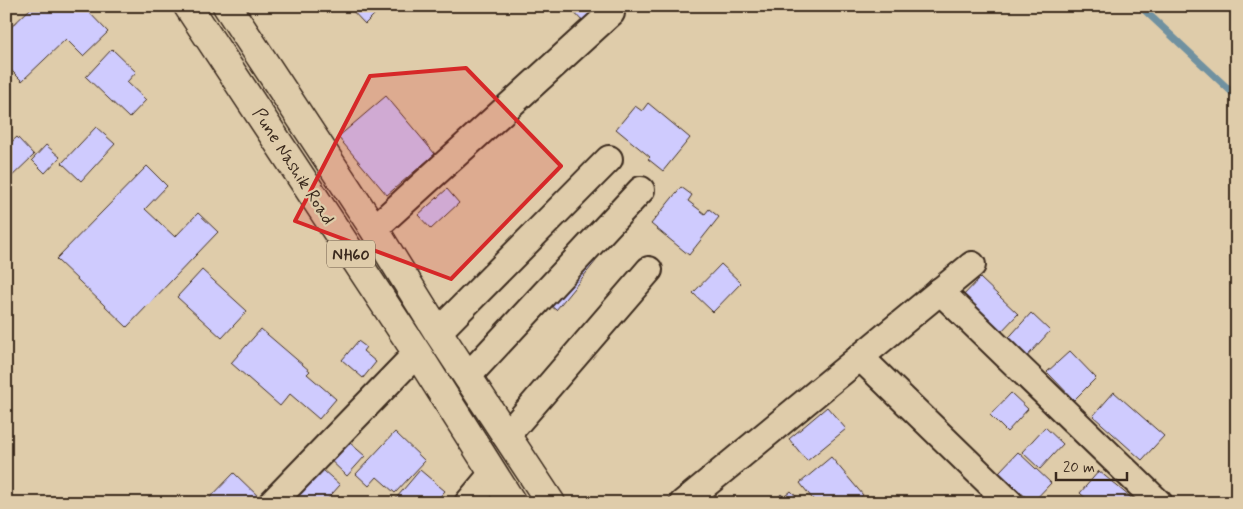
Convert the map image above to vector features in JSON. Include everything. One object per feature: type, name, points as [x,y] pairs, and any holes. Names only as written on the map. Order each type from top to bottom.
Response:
[{"type":"highway","name":"Pune Nashik Road","points":[[188,6],[417,353],[512,503]]},
{"type":"highway","name":"Pune Nashik Road","points":[[227,6],[551,503]]},
{"type":"street","points":[[374,229],[611,14]]},
{"type":"street","points":[[438,332],[609,159]]},
{"type":"street","points":[[467,376],[641,190]]},
{"type":"street","points":[[683,503],[972,265]]},
{"type":"street","points":[[506,436],[649,270]]},
{"type":"street","points":[[940,291],[1159,503]]},
{"type":"street","points":[[272,503],[417,353]]},
{"type":"street","points":[[860,357],[1010,503]]},
{"type":"street","points":[[468,503],[492,473]]},
{"type":"highlighted area","points":[[466,68],[561,166],[451,279],[295,221],[370,76]]},
{"type":"building","points":[[33,6],[83,6],[108,32],[83,56],[66,39],[22,81],[6,65],[6,32]]},
{"type":"building","points":[[334,6],[344,6],[339,11]]},
{"type":"building","points":[[348,6],[383,6],[365,24]]},
{"type":"building","points":[[568,6],[601,6],[584,23]]},
{"type":"building","points":[[112,49],[136,72],[127,82],[146,100],[129,118],[86,77]]},
{"type":"building","points":[[386,96],[435,154],[387,195],[338,137]]},
{"type":"building","points":[[648,103],[690,138],[663,171],[648,159],[650,157],[616,129],[635,106],[642,111]]},
{"type":"building","points":[[96,127],[115,144],[81,181],[62,163]]},
{"type":"building","points":[[17,137],[34,155],[6,182],[6,147]]},
{"type":"building","points":[[46,145],[60,157],[45,173],[32,160]]},
{"type":"building","points":[[147,166],[167,186],[145,209],[175,237],[198,213],[218,232],[127,327],[56,259]]},
{"type":"building","points":[[681,187],[692,195],[688,201],[705,214],[709,209],[719,217],[689,255],[651,224]]},
{"type":"building","points":[[447,189],[459,203],[431,229],[418,215]]},
{"type":"building","points":[[586,252],[596,261],[556,310],[545,301]]},
{"type":"building","points":[[721,264],[741,283],[713,312],[693,293]]},
{"type":"building","points":[[202,270],[247,311],[222,338],[177,297]]},
{"type":"building","points":[[980,278],[1018,314],[998,335],[960,299]]},
{"type":"building","points":[[1031,313],[1050,331],[1023,361],[1003,344]]},
{"type":"building","points":[[261,329],[310,371],[307,374],[336,399],[319,419],[290,394],[280,406],[231,363]]},
{"type":"building","points":[[358,341],[366,347],[363,351],[376,362],[363,378],[342,360]]},
{"type":"building","points":[[1070,351],[1096,378],[1074,400],[1047,372]]},
{"type":"building","points":[[1114,392],[1164,436],[1142,460],[1093,416]]},
{"type":"building","points":[[1011,393],[1028,409],[1007,432],[990,415]]},
{"type":"building","points":[[827,407],[846,429],[807,461],[789,439]]},
{"type":"building","points":[[1045,427],[1063,444],[1040,469],[1022,452]]},
{"type":"building","points":[[395,432],[425,461],[395,493],[377,477],[369,486],[356,474]]},
{"type":"building","points":[[342,436],[365,456],[347,476],[325,455]]},
{"type":"building","points":[[1018,452],[1051,483],[1032,503],[999,472]]},
{"type":"building","points":[[831,457],[863,495],[854,503],[816,503],[800,483]]},
{"type":"building","points":[[315,463],[340,485],[324,503],[302,503],[290,492]]},
{"type":"building","points":[[420,470],[445,491],[434,503],[392,503]]},
{"type":"building","points":[[1099,471],[1136,502],[1091,503],[1080,493]]},
{"type":"building","points":[[234,473],[263,501],[261,503],[205,503]]},
{"type":"building","points":[[791,491],[802,503],[772,503],[781,494],[784,497]]},
{"type":"waterway","points":[[1140,6],[1237,97]]}]
